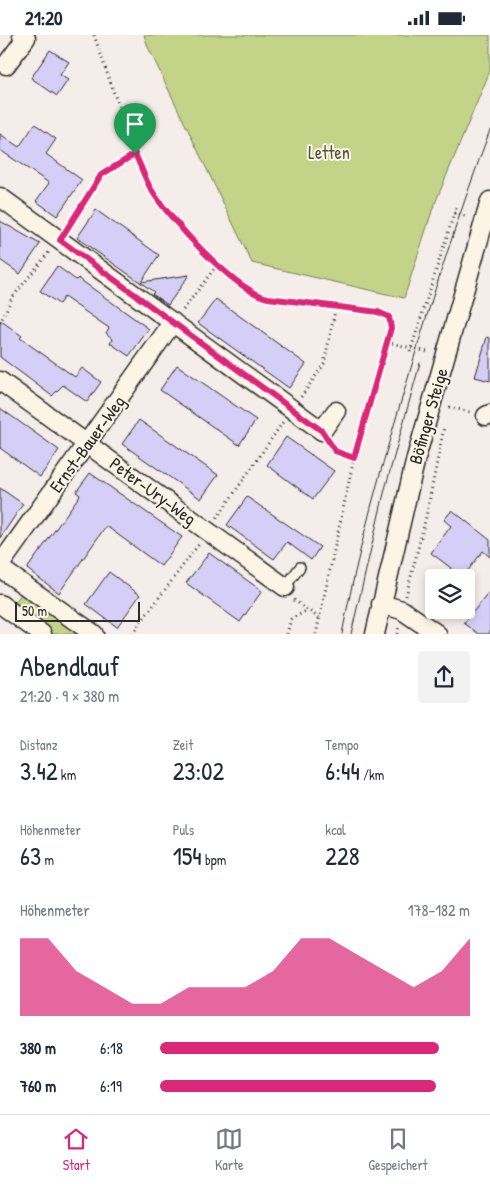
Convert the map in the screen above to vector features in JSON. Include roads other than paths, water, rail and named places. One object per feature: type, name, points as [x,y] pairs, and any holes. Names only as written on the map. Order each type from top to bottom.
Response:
[{"type":"street","points":[[6,65],[26,38],[22,35]]},
{"type":"street","points":[[0,197],[322,431],[336,411]]},
{"type":"street","name":"Böfinger Steige","points":[[375,634],[416,458],[490,201]]},
{"type":"street","name":"Ernst-Bauer-Weg","points":[[0,566],[173,323]]},
{"type":"street","name":"Peter-Ury-Weg","points":[[0,381],[285,587]]},
{"type":"street","points":[[0,566],[94,634]]},
{"type":"street","points":[[0,604],[42,634]]},
{"type":"street","points":[[381,604],[402,610],[437,634]]},
{"type":"lane","points":[[285,587],[300,567]]},
{"type":"tram line","points":[[342,634],[363,540],[397,416],[425,321],[490,130]]},
{"type":"tram line","points":[[351,634],[385,489],[420,363]]},
{"type":"park label","name":"Letten","points":[[329,152]]}]
